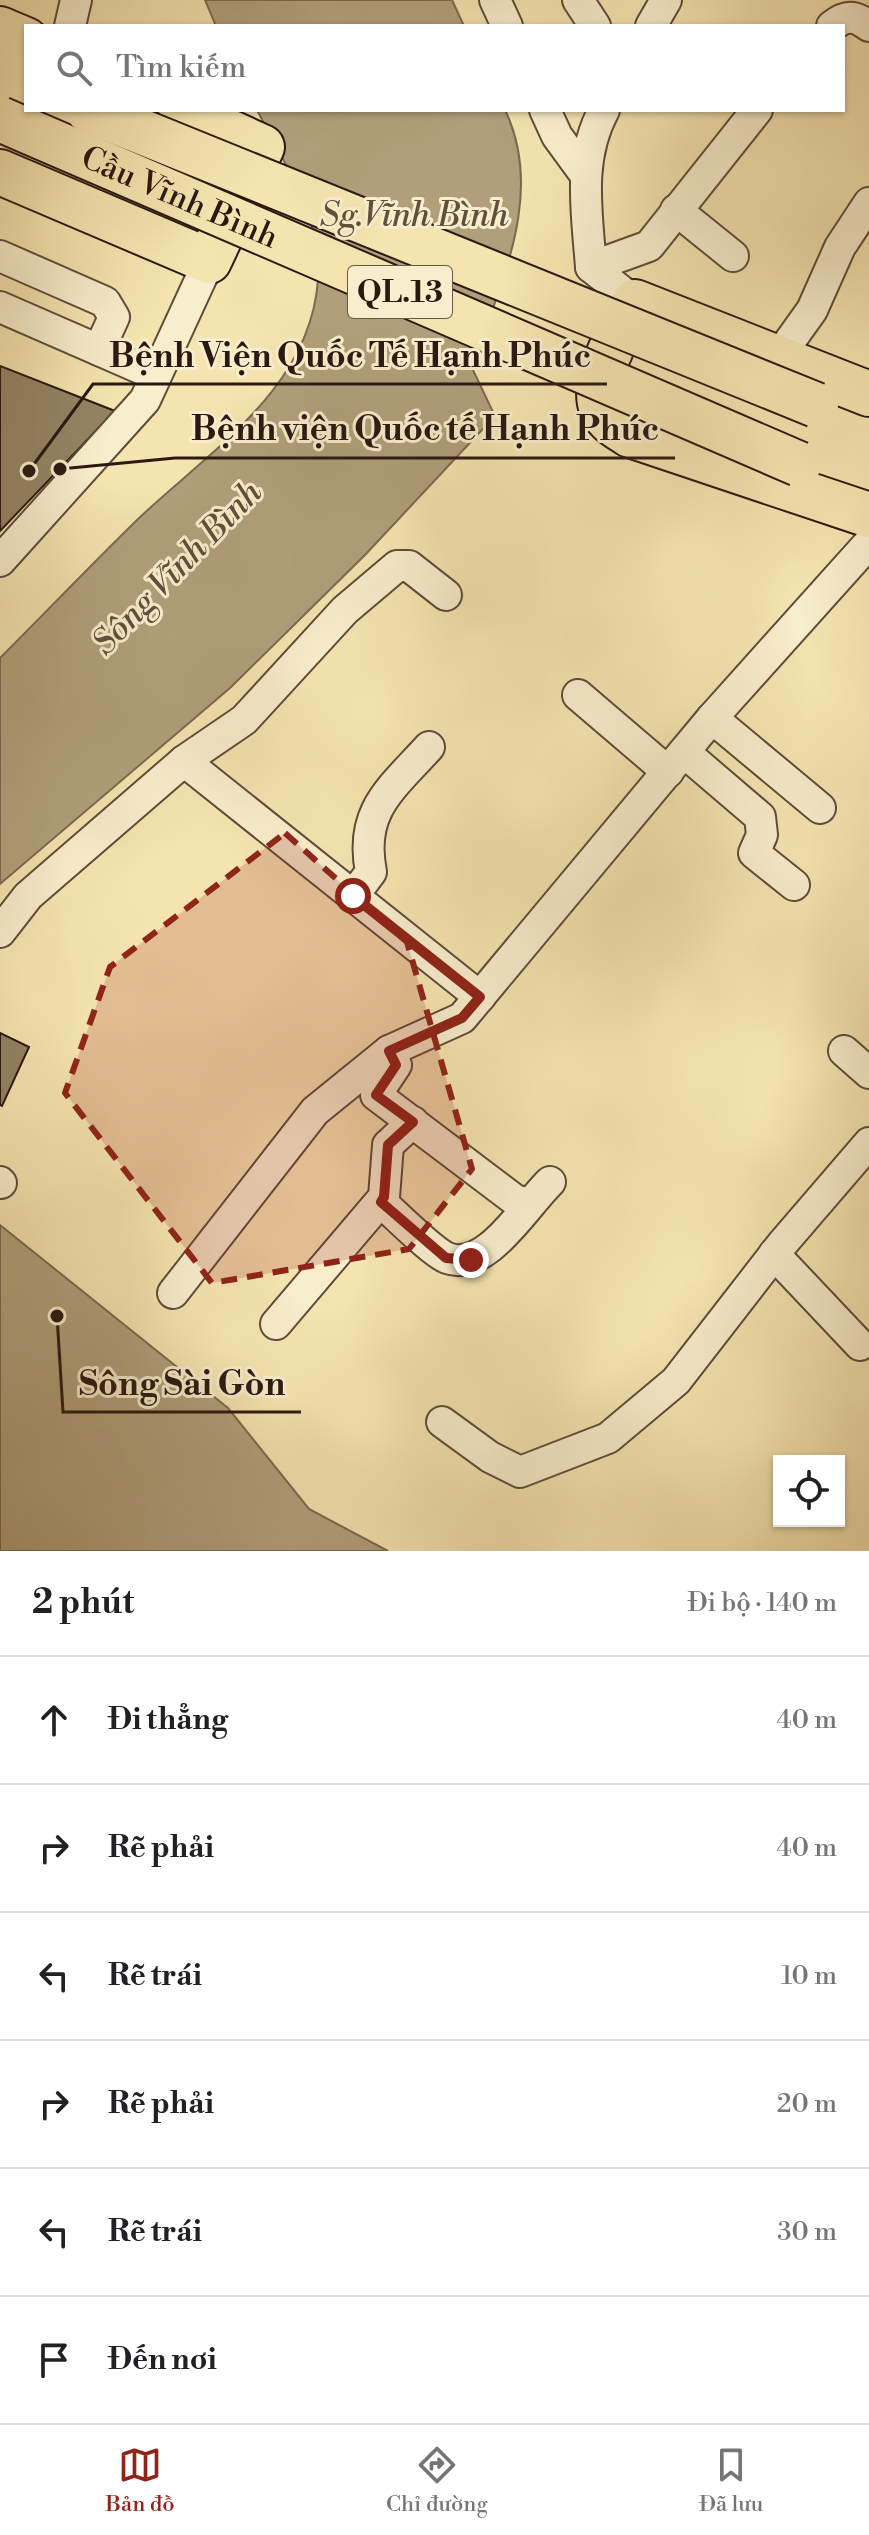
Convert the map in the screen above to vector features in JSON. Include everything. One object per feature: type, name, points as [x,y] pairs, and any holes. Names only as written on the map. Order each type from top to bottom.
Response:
[{"type":"highway","points":[[0,29],[24,39]]},
{"type":"highway","points":[[0,75],[24,84]]},
{"type":"highway","name":"Cầu Vĩnh Bình","points":[[93,112],[869,425]]},
{"type":"highway","points":[[0,172],[209,261],[262,147],[185,112]]},
{"type":"highway","name":"Cầu Vĩnh Bình","points":[[0,119],[799,464],[869,486]]},
{"type":"highway","points":[[869,394],[635,302],[614,342],[598,400],[608,419],[630,435],[869,515]]},
{"type":"street","points":[[70,24],[76,0]]},
{"type":"street","points":[[495,0],[506,24]]},
{"type":"street","points":[[578,0],[594,24]]},
{"type":"street","points":[[652,24],[666,0]]},
{"type":"street","points":[[546,112],[557,136],[584,173]]},
{"type":"street","points":[[603,112],[596,126],[584,173],[591,267],[635,302]]},
{"type":"street","points":[[591,267],[649,246],[755,112]]},
{"type":"street","points":[[777,359],[812,310],[840,247],[869,203]]},
{"type":"street","points":[[676,210],[733,256]]},
{"type":"street","points":[[0,256],[105,302],[114,317],[99,350]]},
{"type":"street","points":[[0,561],[145,400],[209,261]]},
{"type":"street","points":[[0,307],[156,375]]},
{"type":"street","points":[[173,1293],[315,1111],[389,1051],[462,1018],[712,718],[869,543]]},
{"type":"street","points":[[0,932],[28,896],[184,761],[244,720],[345,610],[397,566],[409,566],[446,595]]},
{"type":"street","points":[[578,695],[760,817],[762,835],[754,853],[794,885]]},
{"type":"street","points":[[712,718],[820,808]]},
{"type":"street","points":[[353,896],[371,872],[365,843],[375,807],[429,747]]},
{"type":"street","points":[[184,761],[480,997]]},
{"type":"street","points":[[389,1051],[396,1065],[376,1095],[515,1200],[527,1204]]},
{"type":"street","points":[[844,1051],[869,1073]]},
{"type":"street","points":[[276,1324],[381,1202],[388,1145],[413,1122]]},
{"type":"street","points":[[442,1422],[490,1457],[520,1472],[608,1438],[676,1381],[774,1254],[869,1143]]},
{"type":"street","points":[[381,1202],[446,1258],[471,1260],[491,1248],[527,1204],[550,1182]]},
{"type":"street","points":[[774,1254],[860,1345]]},
{"type":"highlighted area","points":[[285,833],[407,942],[472,1169],[409,1249],[212,1283],[65,1093],[110,967]]},
{"type":"water","points":[[205,0],[452,0],[463,24],[215,24]]},
{"type":"water","name":"Sg.Vĩnh Bình","points":[[258,112],[506,112],[516,142],[521,174],[520,207],[505,272],[472,368],[495,416],[365,555],[230,688],[0,884],[0,658],[137,520],[252,415],[297,354],[311,318],[318,279],[318,257],[307,213],[289,170]]},
{"type":"water","points":[[0,1225],[228,1408],[309,1509],[388,1551],[0,1551]]},
{"type":"building","points":[[0,366],[115,411],[0,531]]},
{"type":"building","points":[[0,1033],[29,1047],[2,1106],[0,1105]]},
{"type":"place","name":"Bệnh viện Quốc tế Hạnh Phúc","points":[[60,469]]},
{"type":"place","name":"Bệnh Viện Quốc Tế Hạnh Phúc","points":[[29,471]]},
{"type":"place","name":"Sông Sài Gòn","points":[[57,1316]]},
{"type":"route","points":[[353,896],[480,997],[462,1018],[389,1051],[396,1065],[376,1095],[413,1122],[388,1145],[381,1202],[446,1258],[471,1260]]},
{"type":"water label","name":"Sông Vĩnh Bình","points":[[176,567]]}]
